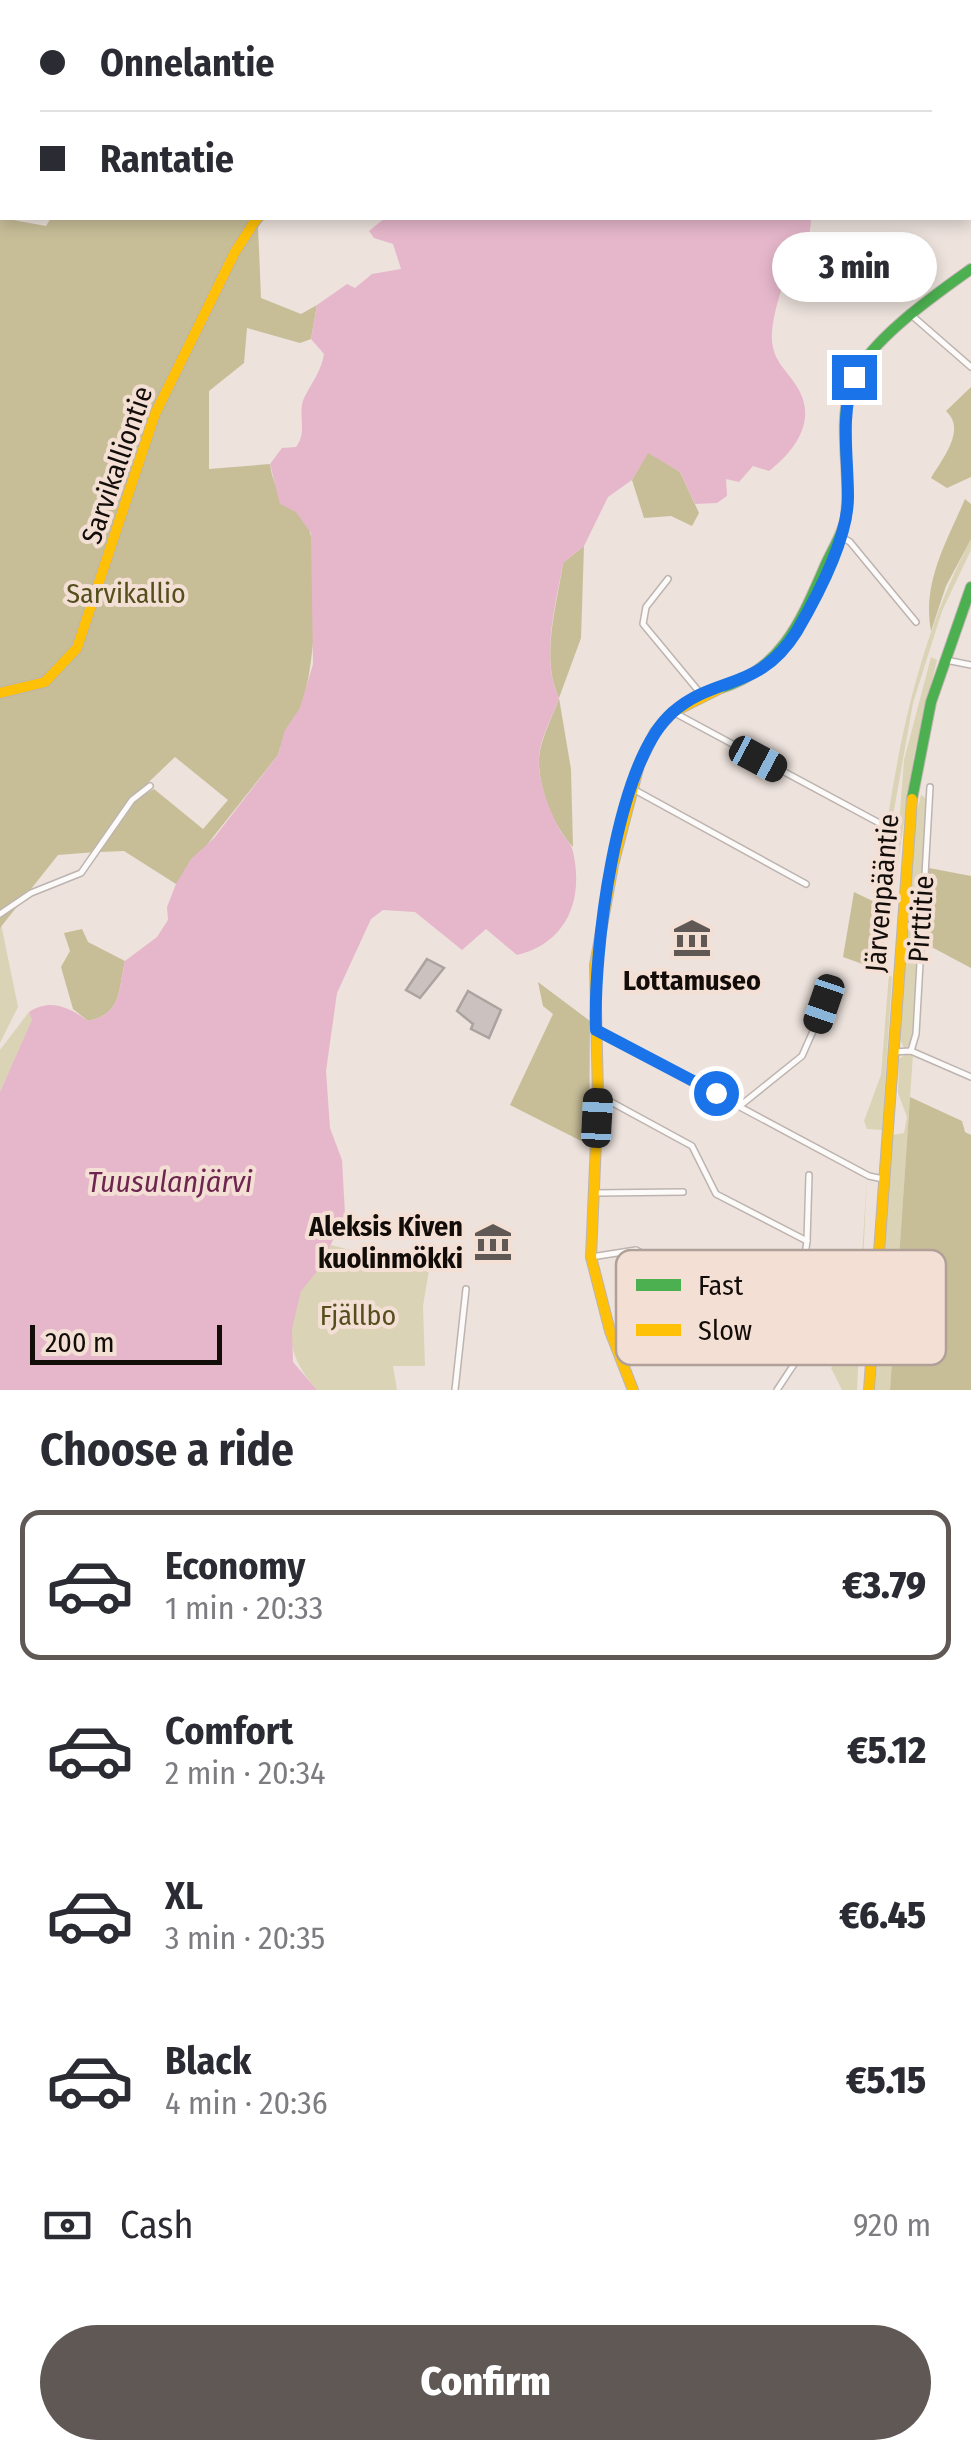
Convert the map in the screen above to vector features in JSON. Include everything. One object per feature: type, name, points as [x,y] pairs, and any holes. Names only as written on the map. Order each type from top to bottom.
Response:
[{"type":"street","name":"Sarvikalliontie","points":[[0,693],[23,692],[49,683],[77,648],[155,414],[235,252],[256,220]]},
{"type":"street","points":[[616,1346],[591,1257],[598,1096],[597,947],[643,753],[672,712],[701,694],[747,680],[785,647],[840,536],[848,499],[847,395],[861,366],[909,313],[971,268]]},
{"type":"street","points":[[909,313],[971,368]]},
{"type":"street","points":[[840,536],[850,542],[916,622]]},
{"type":"street","points":[[668,579],[646,607],[643,624],[701,694]]},
{"type":"street","name":"Järvenpääntie","points":[[878,1250],[913,790],[943,660],[971,587]]},
{"type":"street","points":[[943,660],[971,664]]},
{"type":"street","points":[[672,712],[883,825]]},
{"type":"street","points":[[0,914],[30,893],[81,873],[132,800],[150,786]]},
{"type":"street","name":"Pirttitie","points":[[911,1051],[916,1034],[930,787]]},
{"type":"street","points":[[632,788],[806,884]]},
{"type":"street","points":[[741,1105],[802,1056],[824,1004]]},
{"type":"street","points":[[596,1030],[869,1176],[883,1179]]},
{"type":"street","points":[[892,1052],[911,1051],[971,1077]]},
{"type":"street","points":[[598,1096],[651,1120],[692,1146],[716,1194],[807,1241]]},
{"type":"street","points":[[806,1250],[809,1175]]},
{"type":"street","points":[[592,1193],[683,1192]]},
{"type":"street","points":[[591,1257],[616,1253]]},
{"type":"street","points":[[455,1390],[466,1289]]},
{"type":"street","points":[[623,1365],[633,1390]]},
{"type":"street","points":[[777,1390],[793,1365]]},
{"type":"street","name":"Järvenpääntie","points":[[868,1390],[870,1365]]},
{"type":"green space","name":"Sarvikallio","points":[[0,220],[46,226],[50,220],[264,220],[258,226],[261,298],[301,314],[317,305],[311,339],[300,343],[247,328],[244,363],[209,391],[209,469],[270,464],[283,497],[302,517],[311,536],[313,646],[301,706],[278,755],[176,884],[124,851],[100,852],[133,801],[154,789],[203,829],[228,800],[175,757],[131,799],[96,852],[58,855],[0,928]]},
{"type":"green space","points":[[971,387],[971,477],[947,488],[931,478],[953,436],[952,419],[946,411]]},
{"type":"green space","points":[[648,452],[680,472],[699,513],[692,526],[671,516],[644,518],[632,480]]},
{"type":"green space","points":[[965,499],[971,504],[971,539],[946,586],[931,631],[933,580]]},
{"type":"green space","points":[[971,539],[971,550],[942,611],[913,703],[891,827],[888,817],[894,781],[918,674],[941,606]]},
{"type":"green space","points":[[584,546],[581,638],[559,698],[551,666],[554,614],[563,563]]},
{"type":"green space","points":[[931,657],[937,660],[914,755],[894,889],[904,760]]},
{"type":"green space","points":[[559,698],[571,769],[573,847],[548,806],[539,770],[542,744]]},
{"type":"green space","points":[[921,795],[927,799],[927,818],[913,1039],[905,1050],[899,1038],[915,819]]},
{"type":"green space","points":[[929,868],[971,876],[971,968],[924,943]]},
{"type":"green space","points":[[854,892],[883,906],[885,972],[843,957]]},
{"type":"green space","points":[[0,919],[18,1007],[0,1043]]},
{"type":"green space","points":[[82,929],[88,942],[125,961],[113,1007],[88,1021],[73,1009],[61,967],[70,951],[64,933]]},
{"type":"green space","points":[[889,974],[892,977],[882,1130],[867,1129],[864,1121],[881,1075]]},
{"type":"green space","points":[[538,982],[590,1021],[589,1145],[510,1105],[553,1014],[543,1006]]},
{"type":"green space","points":[[29,1012],[33,1020],[0,1092],[0,1050]]},
{"type":"green space","points":[[913,1054],[900,1250],[884,1250],[892,1135],[904,1133],[907,1117],[898,1093],[899,1059]]},
{"type":"green space","points":[[910,1097],[962,1121],[965,1132],[971,1135],[971,1390],[890,1390],[892,1365],[946,1365],[946,1250],[900,1250]]},
{"type":"green space","name":"Fjällbo","points":[[331,1245],[429,1270],[423,1306],[425,1366],[393,1366],[397,1390],[317,1390],[295,1356],[291,1333],[295,1307],[303,1287]]},
{"type":"green space","points":[[858,1365],[857,1390],[842,1390],[831,1368]]},
{"type":"green space","points":[[877,1365],[892,1365],[890,1390],[875,1390]]},
{"type":"water","name":"Tuusulanjärvi","points":[[383,220],[811,220],[806,242],[783,286],[772,332],[777,358],[804,404],[803,426],[793,447],[769,471],[753,466],[739,482],[726,479],[727,496],[717,503],[695,504],[680,472],[648,453],[632,480],[608,497],[584,546],[563,563],[550,649],[553,683],[559,698],[539,757],[545,796],[571,846],[576,869],[573,902],[560,930],[534,949],[517,955],[486,929],[462,950],[415,912],[383,910],[371,919],[337,993],[326,1071],[330,1128],[342,1160],[345,1214],[320,1268],[301,1291],[292,1329],[293,1362],[317,1390],[0,1390],[0,1092],[32,1020],[29,1012],[59,1006],[88,1021],[113,1007],[125,961],[157,937],[168,920],[167,907],[176,884],[191,859],[214,838],[278,755],[285,730],[300,708],[313,664],[311,533],[296,512],[280,504],[270,464],[282,448],[296,447],[300,441],[302,404],[324,354],[311,339],[317,305],[347,284],[355,288],[372,274],[401,269],[393,244],[374,238],[369,231]]},
{"type":"building","points":[[427,959],[444,968],[420,998],[406,990]]},
{"type":"building","points":[[468,991],[501,1010],[489,1038],[471,1029],[473,1024],[457,1011]]},
{"type":"traffic: fast","points":[[721,688],[760,669],[787,640],[840,535],[847,499],[848,394],[862,363],[906,318],[971,269]]},
{"type":"traffic: fast","points":[[912,799],[931,702],[971,587]]},
{"type":"traffic: slow","points":[[0,693],[45,682],[77,648],[155,414],[235,252],[256,220]]},
{"type":"traffic: slow","points":[[616,1346],[591,1257],[598,1096],[595,965],[613,865],[639,765],[655,732],[673,712],[721,688]]},
{"type":"traffic: slow","points":[[879,1250],[912,799]]},
{"type":"traffic: slow","points":[[623,1365],[633,1390]]},
{"type":"traffic: slow","points":[[869,1390],[871,1365]]},
{"type":"place","name":"Lottamuseo","points":[[692,938]]},
{"type":"place","name":"Aleksis Kiven kuolinmökki","points":[[493,1242]]},
{"type":"route","points":[[716,1093],[596,1030],[597,947],[628,801],[643,753],[655,732],[688,701],[747,680],[768,666],[797,630],[814,595],[846,519],[846,412],[854,377]]}]
